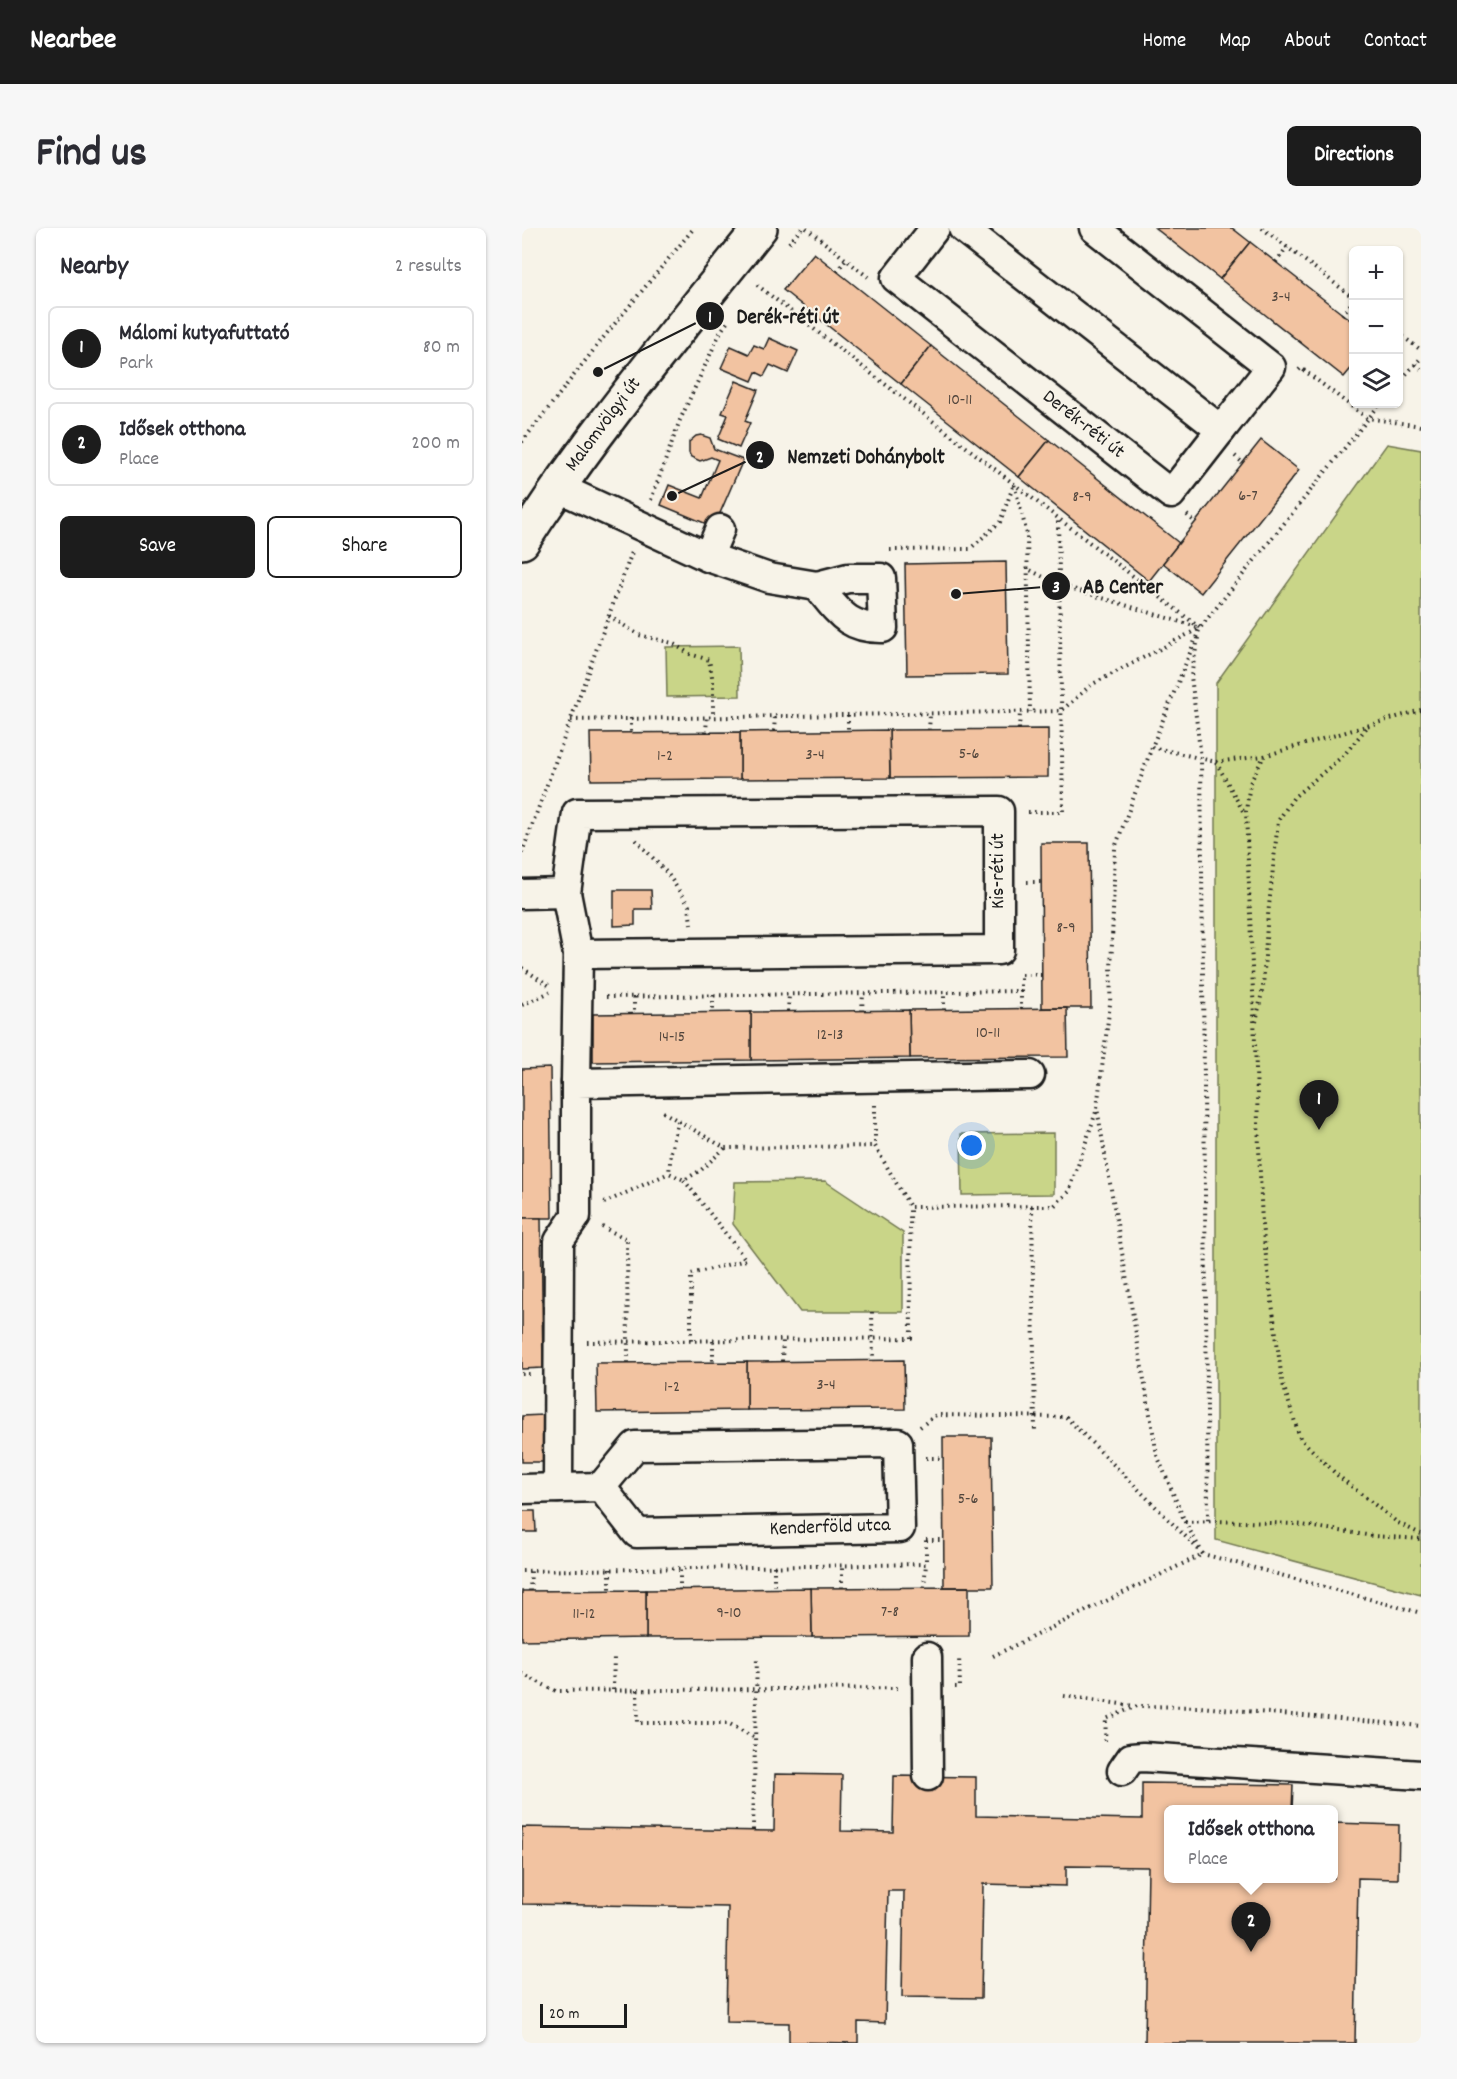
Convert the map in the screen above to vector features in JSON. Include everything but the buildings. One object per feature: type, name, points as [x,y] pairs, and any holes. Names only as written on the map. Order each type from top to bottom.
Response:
[{"type":"main road","name":"Malomvölgyi út","points":[[522,542],[557,487],[604,423],[760,228]]},
{"type":"street","name":"Derék-réti út","points":[[935,228],[896,278],[1171,494],[1271,367],[1094,228]]},
{"type":"street","points":[[963,228],[1221,430]]},
{"type":"street","points":[[557,487],[708,557],[768,578],[817,586]]},
{"type":"street","points":[[708,557],[720,529]]},
{"type":"street","name":"Kis-réti út","points":[[999,811],[999,950],[578,954],[566,894],[577,813],[621,813],[999,811]]},
{"type":"street","points":[[522,894],[566,894]]},
{"type":"street","points":[[558,1488],[551,1439],[558,1241],[576,1216],[578,954]]},
{"type":"street","points":[[576,1083],[1030,1075]]},
{"type":"street","points":[[522,1489],[600,1487],[635,1446],[898,1443]]},
{"type":"street","name":"Kenderföld utca","points":[[600,1487],[638,1533],[900,1528],[898,1443]]},
{"type":"street","points":[[927,1657],[928,1776]]},
{"type":"street","points":[[1122,1772],[1131,1758],[1143,1757],[1421,1775]]},
{"type":"path","points":[[522,442],[603,338],[694,228]]},
{"type":"path","points":[[1262,228],[1349,296]]},
{"type":"path","points":[[1276,262],[1287,247]]},
{"type":"path","points":[[837,271],[846,260]]},
{"type":"path","points":[[757,285],[1200,628]]},
{"type":"path","points":[[1342,315],[1352,300]]},
{"type":"path","points":[[1403,337],[1421,350]]},
{"type":"path","points":[[1403,378],[1421,358]]},
{"type":"path","points":[[1418,364],[1421,369]]},
{"type":"path","points":[[1294,377],[1301,368],[1367,418],[1421,426]]},
{"type":"path","points":[[910,1207],[1054,1206],[1069,1192],[1097,1108],[1110,1004],[1115,848],[1152,747],[1200,628],[1376,408]]},
{"type":"path","points":[[904,550],[970,549],[1000,522],[1014,484]]},
{"type":"path","points":[[1014,484],[1027,534],[1030,712]]},
{"type":"path","points":[[999,811],[1062,812],[1058,518]]},
{"type":"path","points":[[1028,569],[1058,584],[1200,628]]},
{"type":"path","points":[[609,616],[639,635],[672,643],[690,654],[709,660],[713,682],[713,717]]},
{"type":"path","points":[[571,720],[1060,711],[1091,685],[1200,628]]},
{"type":"path","points":[[1200,628],[1191,676],[1201,758],[1208,1521]]},
{"type":"path","points":[[1152,747],[1216,762],[1264,756],[1421,710]]},
{"type":"path","points":[[1019,729],[1020,712]]},
{"type":"path","points":[[929,730],[930,714]]},
{"type":"path","points":[[848,715],[848,731]]},
{"type":"path","points":[[774,731],[775,716]]},
{"type":"path","points":[[706,732],[707,717]]},
{"type":"path","points":[[631,718],[631,733]]},
{"type":"path","points":[[1255,1028],[1263,987],[1278,821],[1294,797],[1344,754],[1369,725]]},
{"type":"path","points":[[1264,756],[1250,783],[1246,816],[1262,1225],[1282,1381],[1300,1438],[1337,1475],[1398,1523],[1421,1534]]},
{"type":"path","points":[[1216,762],[1246,816]]},
{"type":"path","points":[[621,813],[638,845],[668,874],[688,906],[692,933],[691,954]]},
{"type":"path","points":[[1024,882],[1041,882]]},
{"type":"path","points":[[522,968],[556,990],[522,1005]]},
{"type":"path","points":[[1021,1009],[1021,975],[1042,975]]},
{"type":"path","points":[[577,997],[1021,991]]},
{"type":"path","points":[[944,992],[944,1010]]},
{"type":"path","points":[[862,1011],[863,993]]},
{"type":"path","points":[[788,1011],[789,994]]},
{"type":"path","points":[[713,995],[713,1012]]},
{"type":"path","points":[[634,997],[634,1013]]},
{"type":"path","points":[[600,1342],[911,1338],[910,1207],[875,1146],[874,1078]]},
{"type":"path","points":[[1097,1108],[1157,1455],[1185,1522],[1203,1554]]},
{"type":"path","points":[[660,1110],[725,1148],[875,1146]]},
{"type":"path","points":[[669,1173],[678,1121]]},
{"type":"path","points":[[684,1180],[701,1170],[725,1148]]},
{"type":"path","points":[[576,1216],[669,1173],[684,1180],[746,1260],[691,1274],[691,1341]]},
{"type":"path","points":[[1032,1206],[1035,1434]]},
{"type":"path","points":[[576,1216],[627,1239],[628,1363]]},
{"type":"path","points":[[872,1312],[873,1360]]},
{"type":"path","points":[[782,1361],[783,1340]]},
{"type":"path","points":[[713,1341],[713,1362]]},
{"type":"path","points":[[898,1443],[936,1415],[1066,1417],[1203,1554],[1421,1613]]},
{"type":"path","points":[[925,1458],[943,1458]]},
{"type":"path","points":[[1185,1522],[1296,1524],[1373,1536],[1421,1539]]},
{"type":"path","points":[[926,1540],[944,1540]]},
{"type":"path","points":[[993,1656],[1203,1554]]},
{"type":"path","points":[[924,1587],[926,1564]]},
{"type":"path","points":[[842,1565],[842,1588]]},
{"type":"path","points":[[774,1566],[774,1589]]},
{"type":"path","points":[[680,1590],[681,1568]]},
{"type":"path","points":[[610,1569],[610,1590]]},
{"type":"path","points":[[530,1591],[531,1571]]},
{"type":"path","points":[[522,1674],[556,1691],[960,1687],[959,1656]]},
{"type":"path","points":[[613,1690],[614,1657]]},
{"type":"path","points":[[753,1830],[757,1657]]},
{"type":"path","points":[[638,1690],[638,1723],[728,1723],[755,1738]]},
{"type":"path","points":[[1064,1696],[1137,1706],[1199,1707],[1421,1726]]},
{"type":"path","points":[[1104,1741],[1106,1719],[1137,1706]]},
{"type":"green space","points":[[1387,444],[1421,450],[1421,1595],[1216,1540],[1216,683]]},
{"type":"green space","points":[[739,646],[740,696],[667,697],[666,647]]},
{"type":"green space","points":[[1054,1133],[1054,1194],[962,1195],[961,1134]]},
{"type":"green space","points":[[825,1181],[903,1233],[903,1312],[800,1312],[733,1224],[735,1182]]},
{"type":"place","name":"Derék-réti út","points":[[598,372]]},
{"type":"place","name":"Nemzeti Dohánybolt","points":[[672,496]]},
{"type":"place","name":"AB Center","points":[[956,594]]},
{"type":"place","name":"Málomi kutyafuttató","points":[[1319,1130]]},
{"type":"place","name":"Idősek otthona","points":[[1251,1952]]}]
